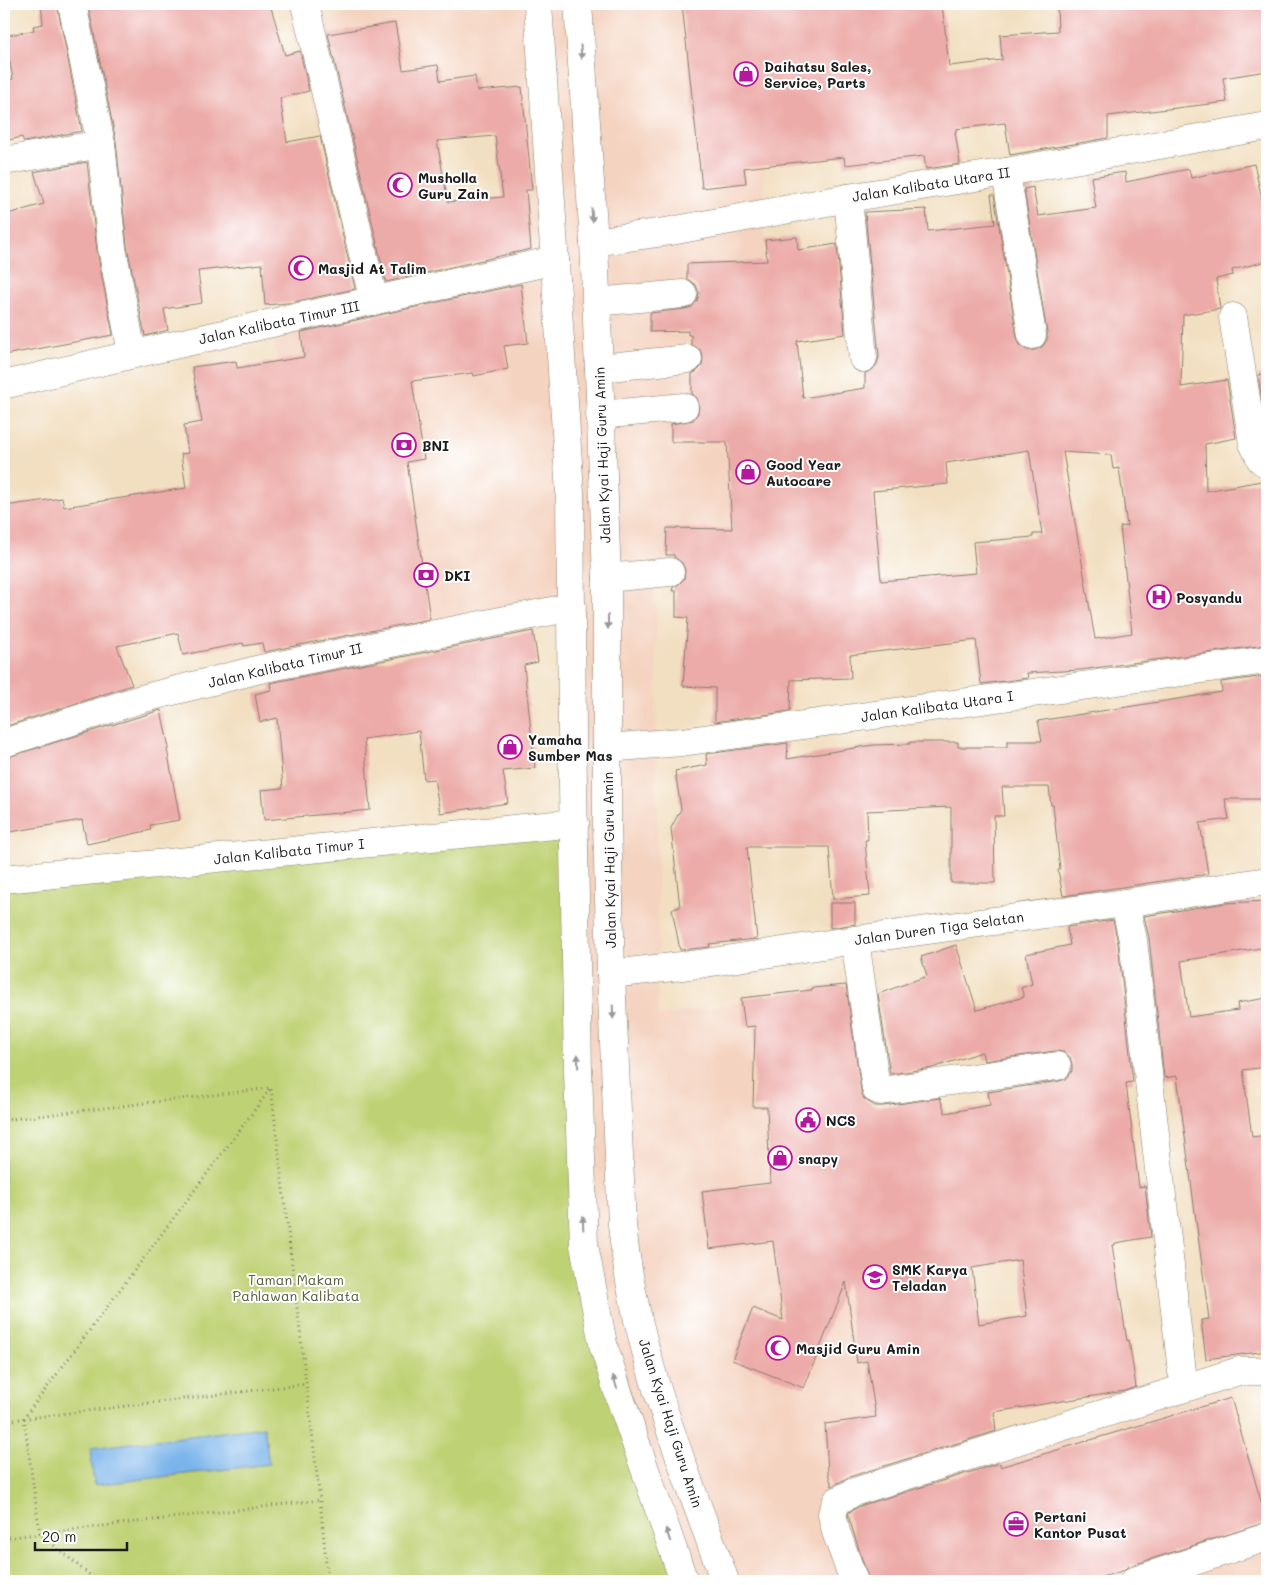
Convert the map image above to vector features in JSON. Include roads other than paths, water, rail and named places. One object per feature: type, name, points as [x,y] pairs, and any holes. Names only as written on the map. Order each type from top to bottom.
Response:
[{"type":"street","points":[[72,4],[101,144],[112,248],[132,353]]},
{"type":"street","points":[[305,4],[374,301]]},
{"type":"street","points":[[538,4],[570,493],[578,1090],[584,1245],[603,1344],[684,1581]]},
{"type":"street","name":"Jalan Kyai Haji Guru Amin","points":[[578,4],[603,241],[609,367],[608,414],[616,577],[611,974],[620,1191],[626,1259],[632,1298],[663,1411],[725,1581]]},
{"type":"street","name":"Jalan Kalibata Utara II","points":[[603,241],[671,231],[848,198],[1267,126]]},
{"type":"street","points":[[4,161],[101,144]]},
{"type":"street","points":[[1006,172],[1032,335]]},
{"type":"street","points":[[848,198],[863,358]]},
{"type":"street","name":"Jalan Kalibata Timur III","points":[[4,385],[132,353],[555,260]]},
{"type":"street","points":[[605,301],[676,294]]},
{"type":"street","points":[[1233,317],[1253,443],[1261,460],[1267,464]]},
{"type":"street","points":[[609,367],[681,360]]},
{"type":"street","points":[[608,414],[677,408]]},
{"type":"street","points":[[616,577],[667,572]]},
{"type":"street","name":"Jalan Kalibata Timur II","points":[[4,743],[142,699],[260,669],[572,607]]},
{"type":"street","name":"Jalan Kalibata Utara I","points":[[613,748],[682,742],[1267,660]]},
{"type":"street","name":"Jalan Kalibata Timur I","points":[[4,879],[575,823]]},
{"type":"street","name":"Jalan Duren Tiga Selatan","points":[[611,974],[699,964],[1267,881]]},
{"type":"street","points":[[1125,903],[1133,940],[1182,1372]]},
{"type":"street","points":[[855,940],[877,1090],[881,1091],[1057,1066]]},
{"type":"street","points":[[854,1581],[836,1532],[832,1514],[837,1501],[854,1492],[1239,1371],[1267,1371]]},
{"type":"street","points":[[1134,1581],[1267,1537]]},
{"type":"water","points":[[264,1427],[269,1464],[94,1485],[90,1448]]},
{"type":"place","name":"Daihatsu Sales, Service, Parts","points":[[746,74]]},
{"type":"place","name":"Musholla Guru Zain","points":[[400,185]]},
{"type":"place","name":"Masjid At Talim","points":[[301,268]]},
{"type":"place","name":"BNI","points":[[404,445]]},
{"type":"place","name":"Good Year Autocare","points":[[748,472]]},
{"type":"place","name":"DKI","points":[[426,575]]},
{"type":"place","name":"Posyandu","points":[[1159,597]]},
{"type":"place","name":"Yamaha Sumber Mas","points":[[510,747]]},
{"type":"place","name":"NCS","points":[[808,1120]]},
{"type":"place","name":"snapy","points":[[780,1158]]},
{"type":"place","name":"SMK Karya Teladan","points":[[875,1277]]},
{"type":"place","name":"Masjid Guru Amin","points":[[778,1348]]},
{"type":"place","name":"Pertani Kantor Pusat","points":[[1016,1524]]},
{"type":"park label","name":"Taman Makam Pahlawan Kalibata","points":[[296,1288]]}]
